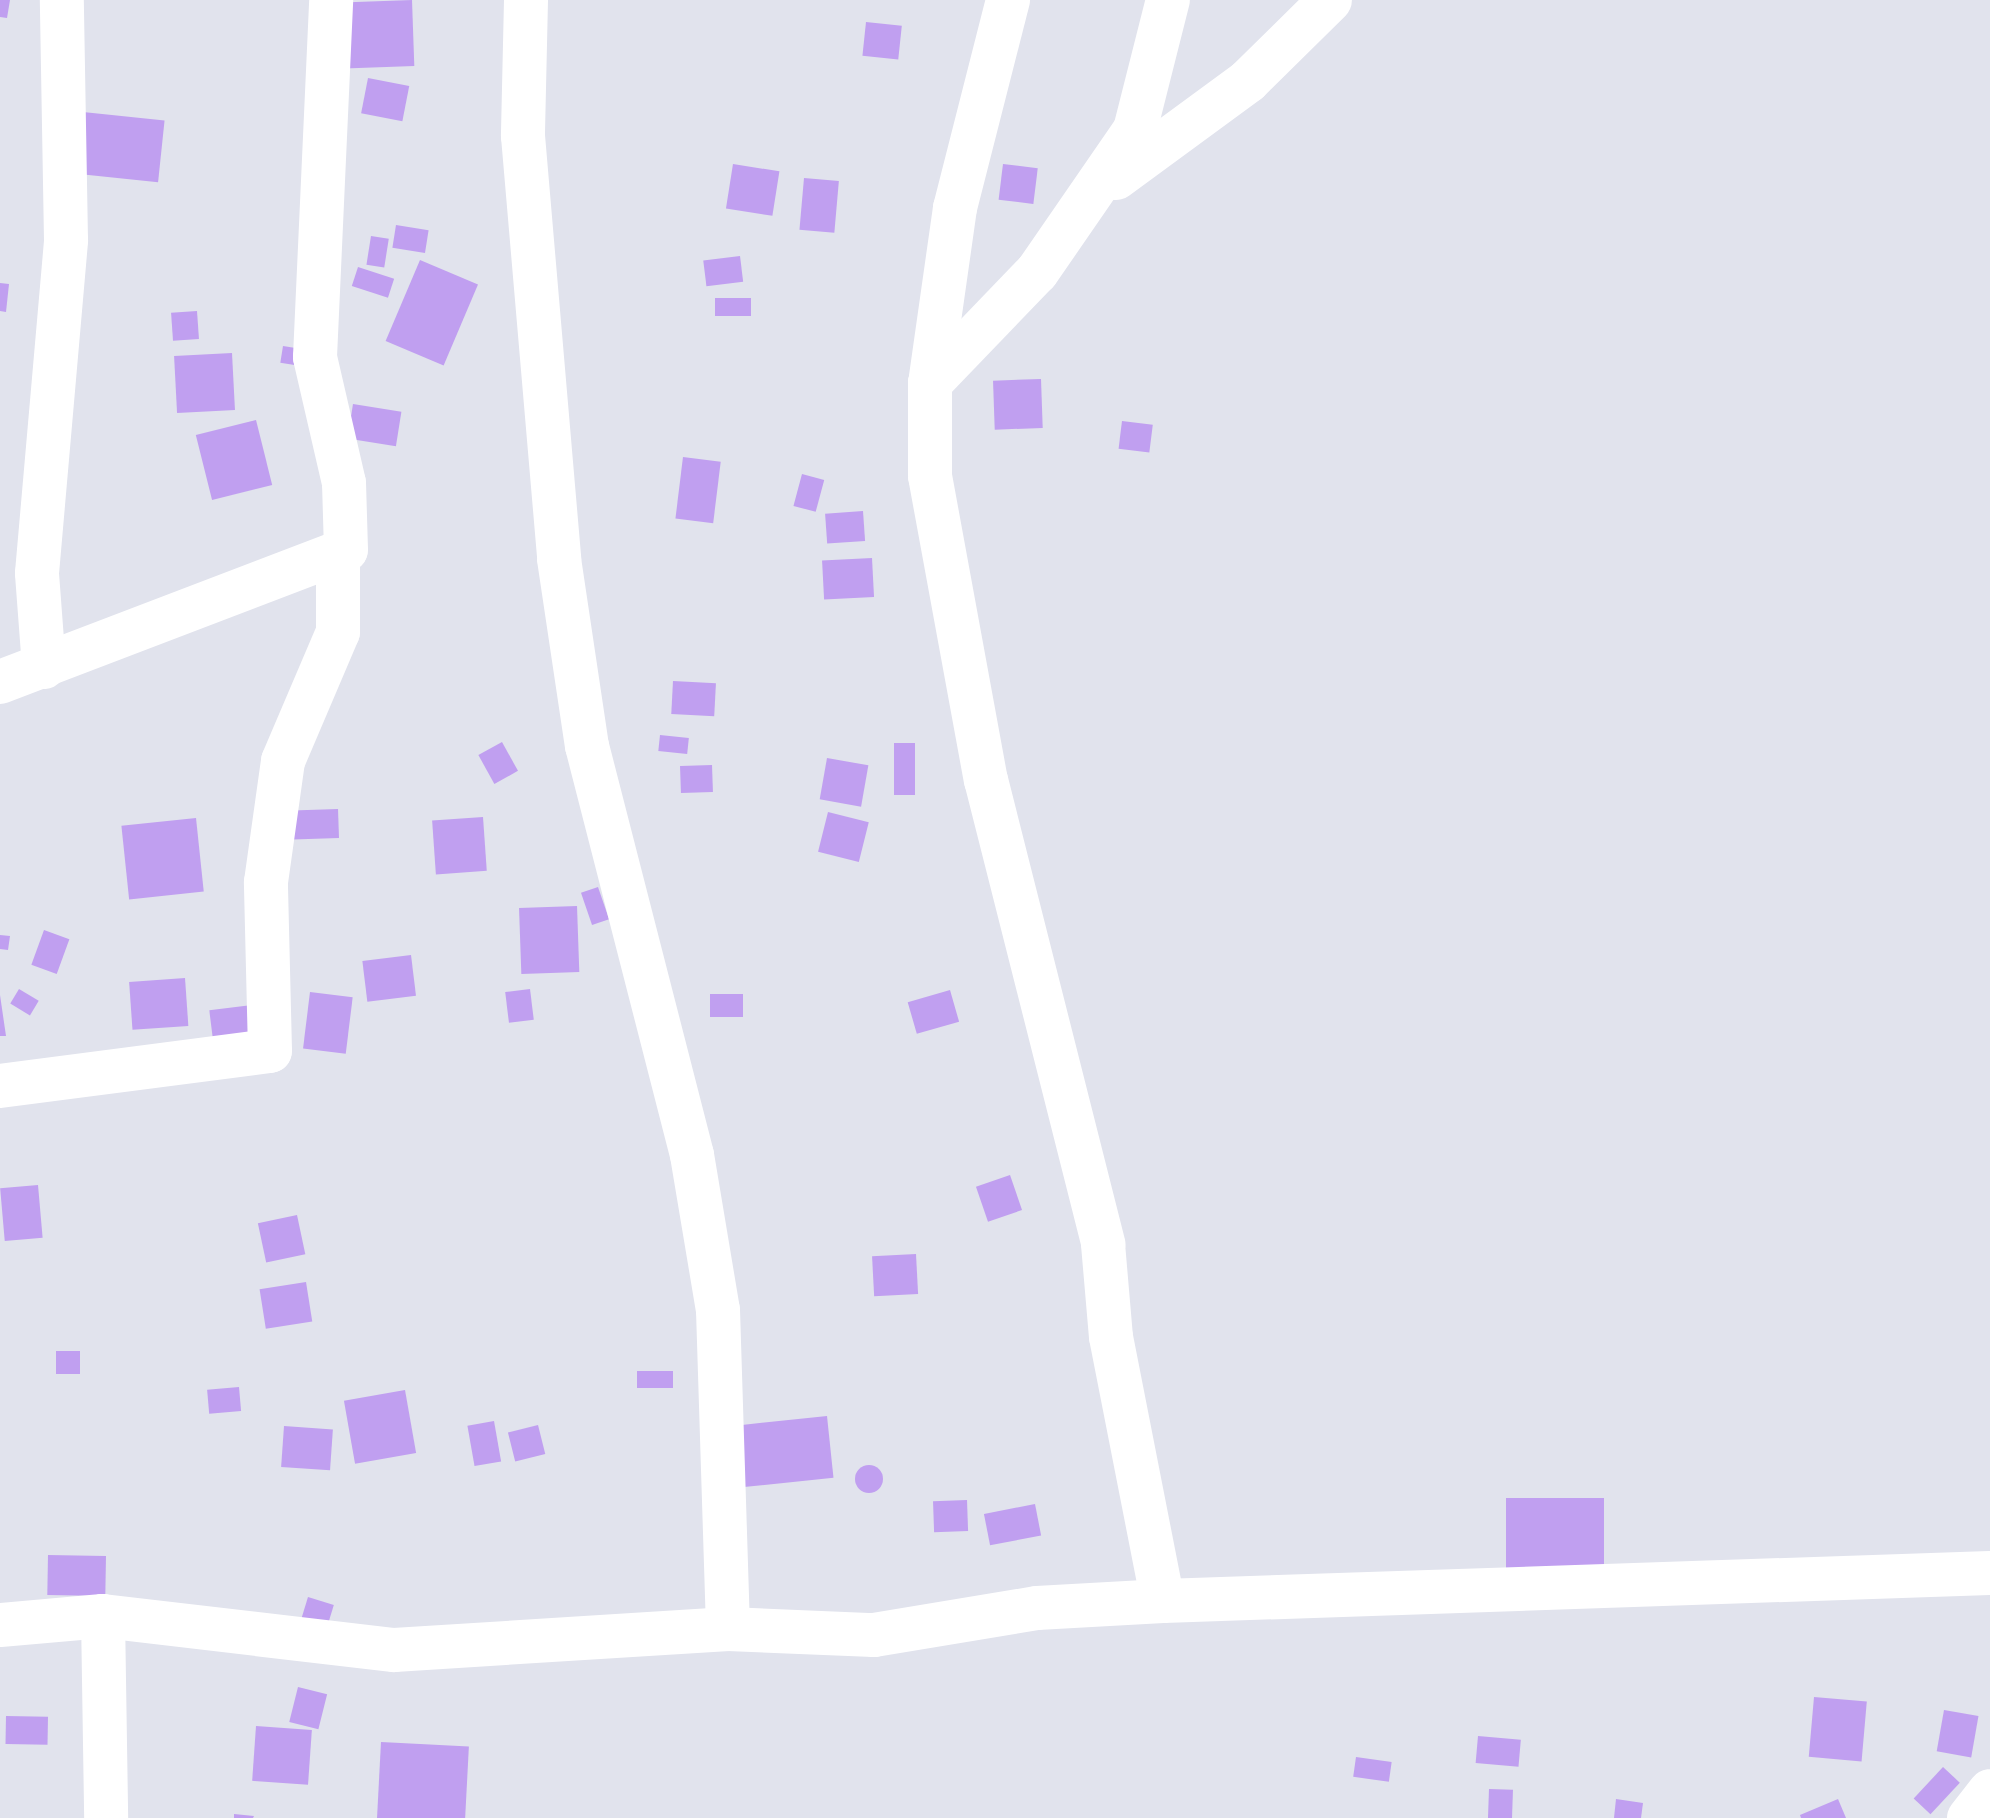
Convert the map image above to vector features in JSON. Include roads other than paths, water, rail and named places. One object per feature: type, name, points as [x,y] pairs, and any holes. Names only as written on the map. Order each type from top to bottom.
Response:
[{"type":"street","points":[[44,667],[37,573],[66,240],[62,0]]},
{"type":"street","points":[[0,1086],[270,1051],[268,867],[283,761],[338,632],[338,557],[350,536],[315,357],[331,0]]},
{"type":"street","points":[[526,0],[523,136],[559,559],[587,746],[692,1155],[718,1310],[728,1629]]},
{"type":"street","points":[[1008,0],[955,208],[930,383],[930,476],[942,574],[986,780],[1103,1244],[1111,1337],[1163,1601]]},
{"type":"street","points":[[930,383],[1037,272],[1135,130],[1168,0]]},
{"type":"street","points":[[1088,198],[1248,81],[1330,0]]},
{"type":"street","points":[[0,682],[338,557]]},
{"type":"street","points":[[0,1625],[103,1616],[394,1650],[728,1629],[874,1635],[1037,1608],[1163,1601],[1990,1573]]},
{"type":"street","points":[[103,1616],[106,1818]]},
{"type":"street","points":[[1969,1818],[1990,1791]]}]
